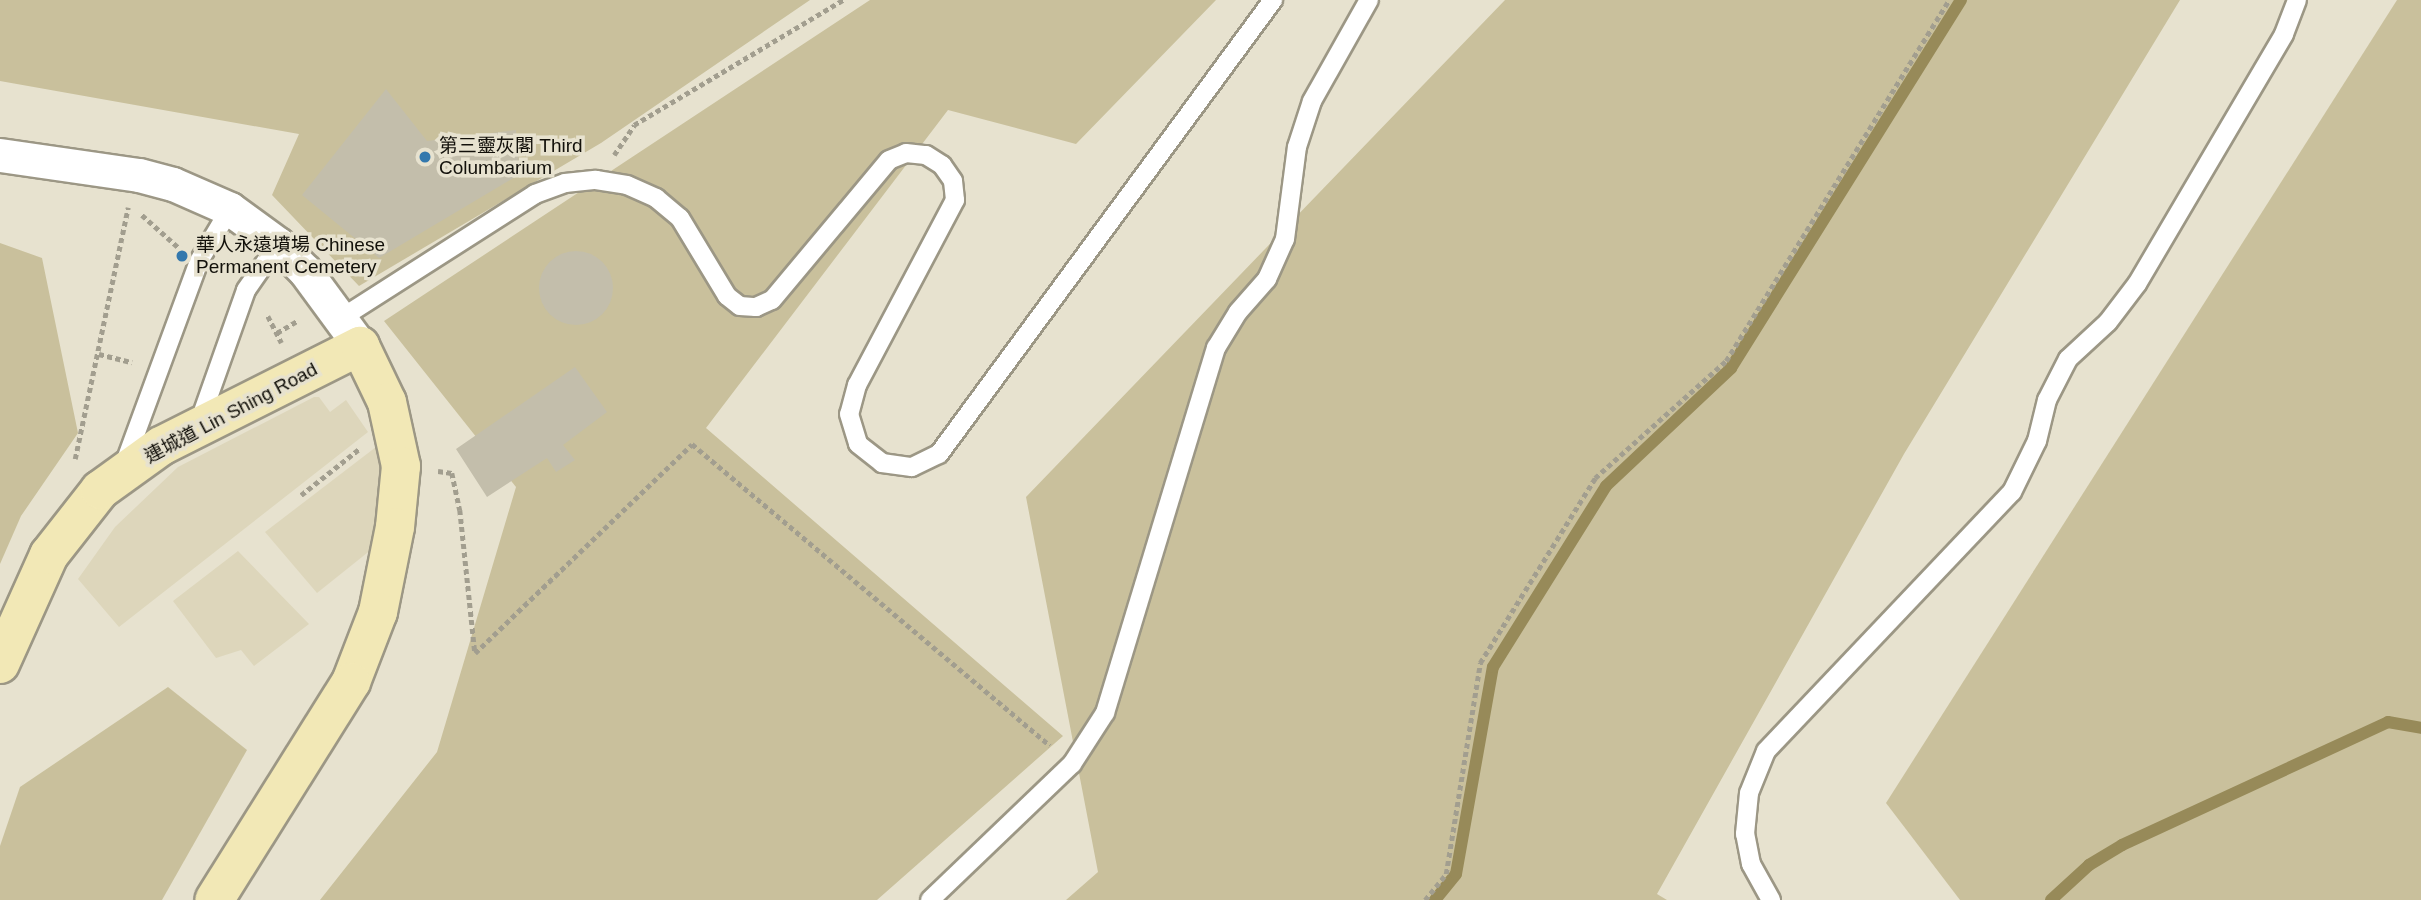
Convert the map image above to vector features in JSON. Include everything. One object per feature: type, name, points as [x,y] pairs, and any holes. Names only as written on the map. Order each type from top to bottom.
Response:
[{"type":"street","points":[[0,155],[139,175],[173,184],[230,209],[278,244],[352,332],[392,422],[401,488],[386,578],[364,655],[324,727],[214,900]]},
{"type":"street","name":"連城道 Lin Shing Road","points":[[0,664],[49,555],[82,509],[122,471],[352,332]]},
{"type":"lane","points":[[352,332],[535,194],[565,183],[596,180],[627,185],[656,198],[680,218],[727,296],[740,306],[757,307],[772,300],[889,160],[906,153],[926,155],[942,165],[953,181],[955,200],[949,218],[857,384],[849,414],[858,444],[882,463],[912,467],[939,454],[1273,0]]},
{"type":"lane","points":[[930,900],[1072,764],[1105,713],[1216,348],[1238,312],[1267,279],[1285,239],[1297,147],[1312,101],[1369,0]]},
{"type":"lane","points":[[1771,900],[1751,864],[1745,834],[1749,793],[1766,751],[2012,492],[2037,441],[2047,400],[2068,359],[2108,322],[2137,284],[2284,34],[2297,0]]},
{"type":"lane","points":[[122,471],[199,261],[230,209]]},
{"type":"lane","points":[[198,426],[246,290],[278,244]]},
{"type":"path","points":[[596,180],[634,125],[843,0]]},
{"type":"path","points":[[1425,900],[1446,874],[1480,663],[1595,478],[1726,361],[1949,0]]},
{"type":"path","points":[[73,467],[99,354],[128,203]]},
{"type":"path","points":[[301,495],[392,422]]},
{"type":"path","points":[[428,469],[452,473],[460,510],[475,653],[692,444],[1072,764]]},
{"type":"shaded area","points":[[0,0],[810,0],[601,143],[359,286],[272,195],[299,134],[0,81]]},
{"type":"shaded area","points":[[870,0],[1216,0],[1076,144],[948,110],[706,428],[1063,736],[877,900],[320,900],[437,752],[516,487],[384,321]]},
{"type":"shaded area","points":[[1505,0],[2180,0],[1904,454],[1657,894],[1667,900],[1066,900],[1098,872],[1026,497]]},
{"type":"shaded area","points":[[2397,0],[2421,0],[2421,900],[1960,900],[1886,803]]},
{"type":"shaded area","points":[[0,243],[42,258],[78,433],[21,516],[0,564]]},
{"type":"shaded area","points":[[314,397],[319,397],[330,412],[346,400],[368,432],[119,627],[78,579],[115,527],[178,467]]},
{"type":"shaded area","points":[[376,447],[383,461],[377,545],[317,593],[265,532]]},
{"type":"shaded area","points":[[238,551],[309,624],[254,666],[241,650],[216,658],[173,601]]},
{"type":"shaded area","points":[[168,687],[247,750],[162,900],[0,900],[0,846],[20,787]]},
{"type":"building","name":"第三靈灰閣 Third Columbarium","points":[[386,89],[427,141],[516,130],[520,174],[379,258],[302,195]]},
{"type":"building","points":[[576,251],[590,254],[602,262],[610,274],[613,288],[610,302],[602,314],[590,322],[576,325],[562,322],[550,314],[542,302],[539,288],[542,274],[550,262],[562,254]]},
{"type":"building","points":[[575,367],[607,412],[563,445],[575,460],[556,472],[547,458],[487,497],[456,449]]},
{"type":"waterway","points":[[1435,900],[1456,874],[1493,667],[1606,486],[1731,368],[1961,0]]},
{"type":"waterway","points":[[2051,900],[2089,865],[2122,845],[2388,722],[2421,728]]},
{"type":"place","name":"第三靈灰閣 Third Columbarium","points":[[425,157]]},
{"type":"place","name":"華人永遠墳場 Chinese Permanent Cemetery","points":[[182,256]]}]
